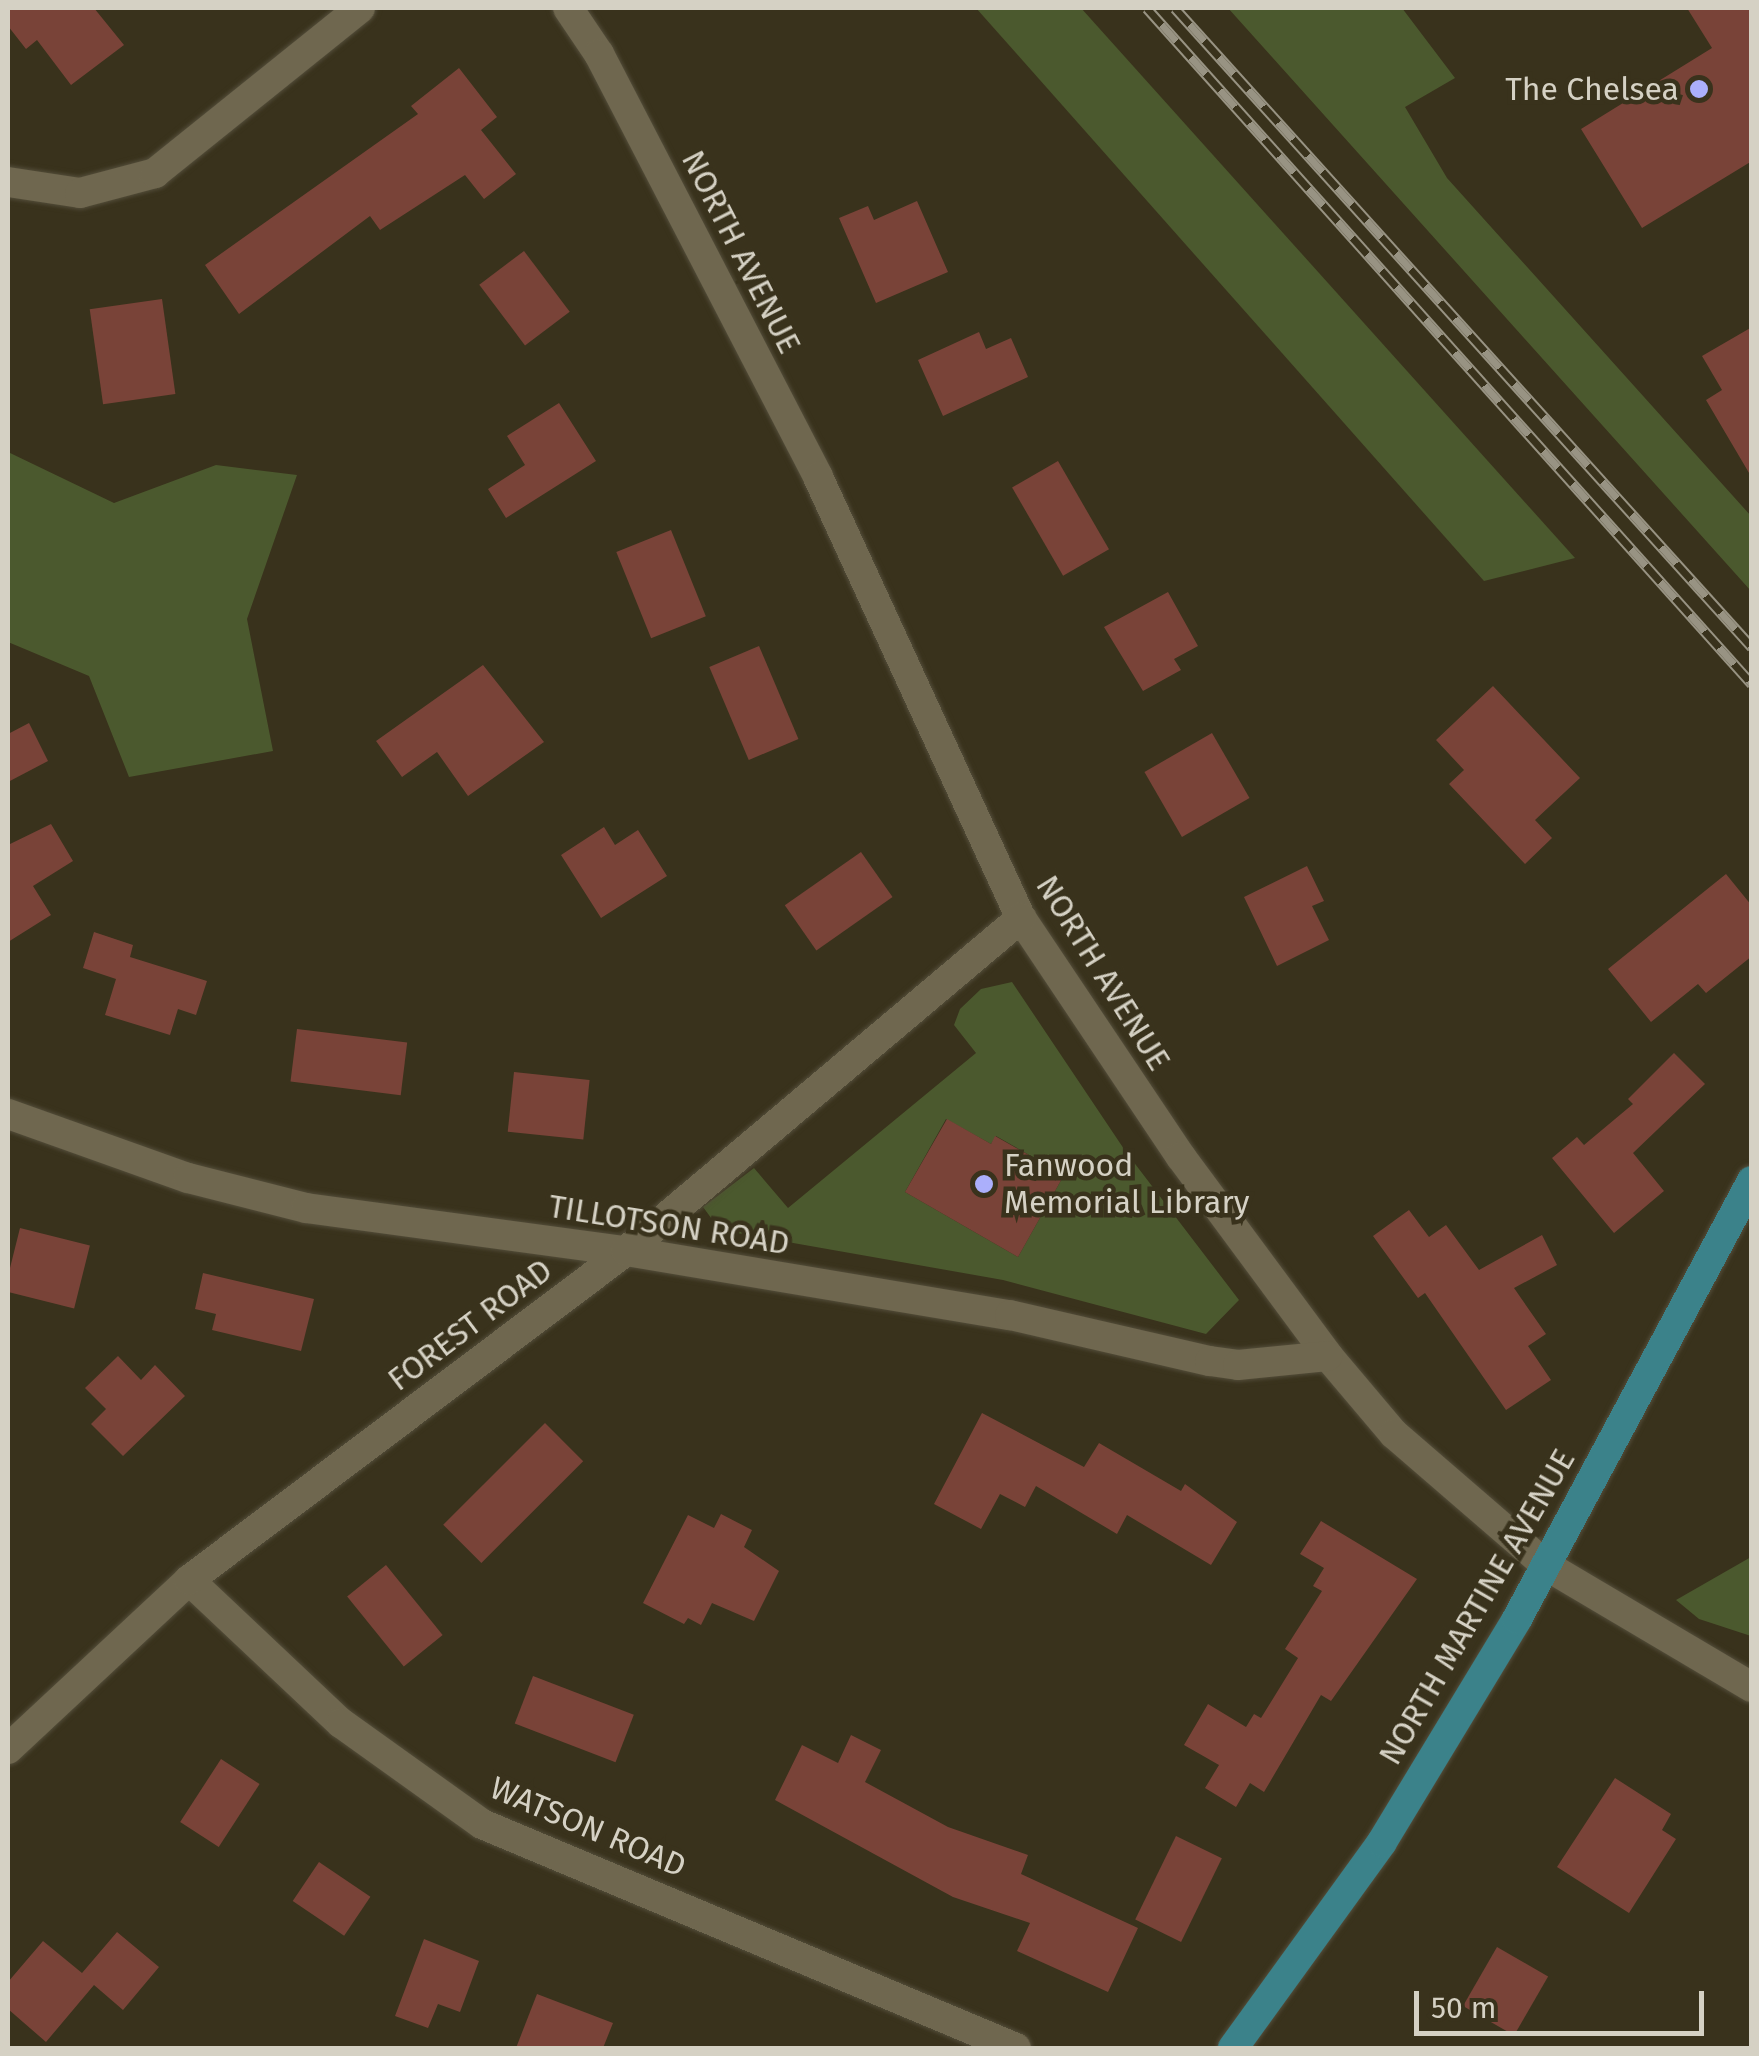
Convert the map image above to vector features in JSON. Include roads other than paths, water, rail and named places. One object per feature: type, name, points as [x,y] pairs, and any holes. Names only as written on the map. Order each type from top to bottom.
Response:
[{"type":"main road","name":"NORTH MARTINE AVENUE","points":[[1232,2048],[1382,1842],[1547,1566],[1752,1181]]},
{"type":"street","points":[[8,182],[80,193],[154,174],[360,8]]},
{"type":"street","name":"NORTH AVENUE","points":[[568,8],[599,54],[818,477],[1021,918],[1182,1156],[1328,1356],[1394,1434],[1547,1566],[1752,1686]]},
{"type":"street","name":"FOREST ROAD","points":[[8,1749],[190,1580],[626,1251],[1021,918]]},
{"type":"street","name":"TILLOTSON ROAD","points":[[8,1114],[188,1178],[306,1208],[626,1251],[1010,1315],[1210,1361],[1328,1356]]},
{"type":"street","name":"WATSON ROAD","points":[[190,1580],[341,1724],[482,1824],[1016,2048]]},
{"type":"railway","points":[[1147,8],[1752,684]]},
{"type":"railway","points":[[1175,8],[1752,647]]},
{"type":"place","name":"The Chelsea","points":[[1699,89]]},
{"type":"place","name":"Fanwood Memorial Library","points":[[984,1184]]}]
